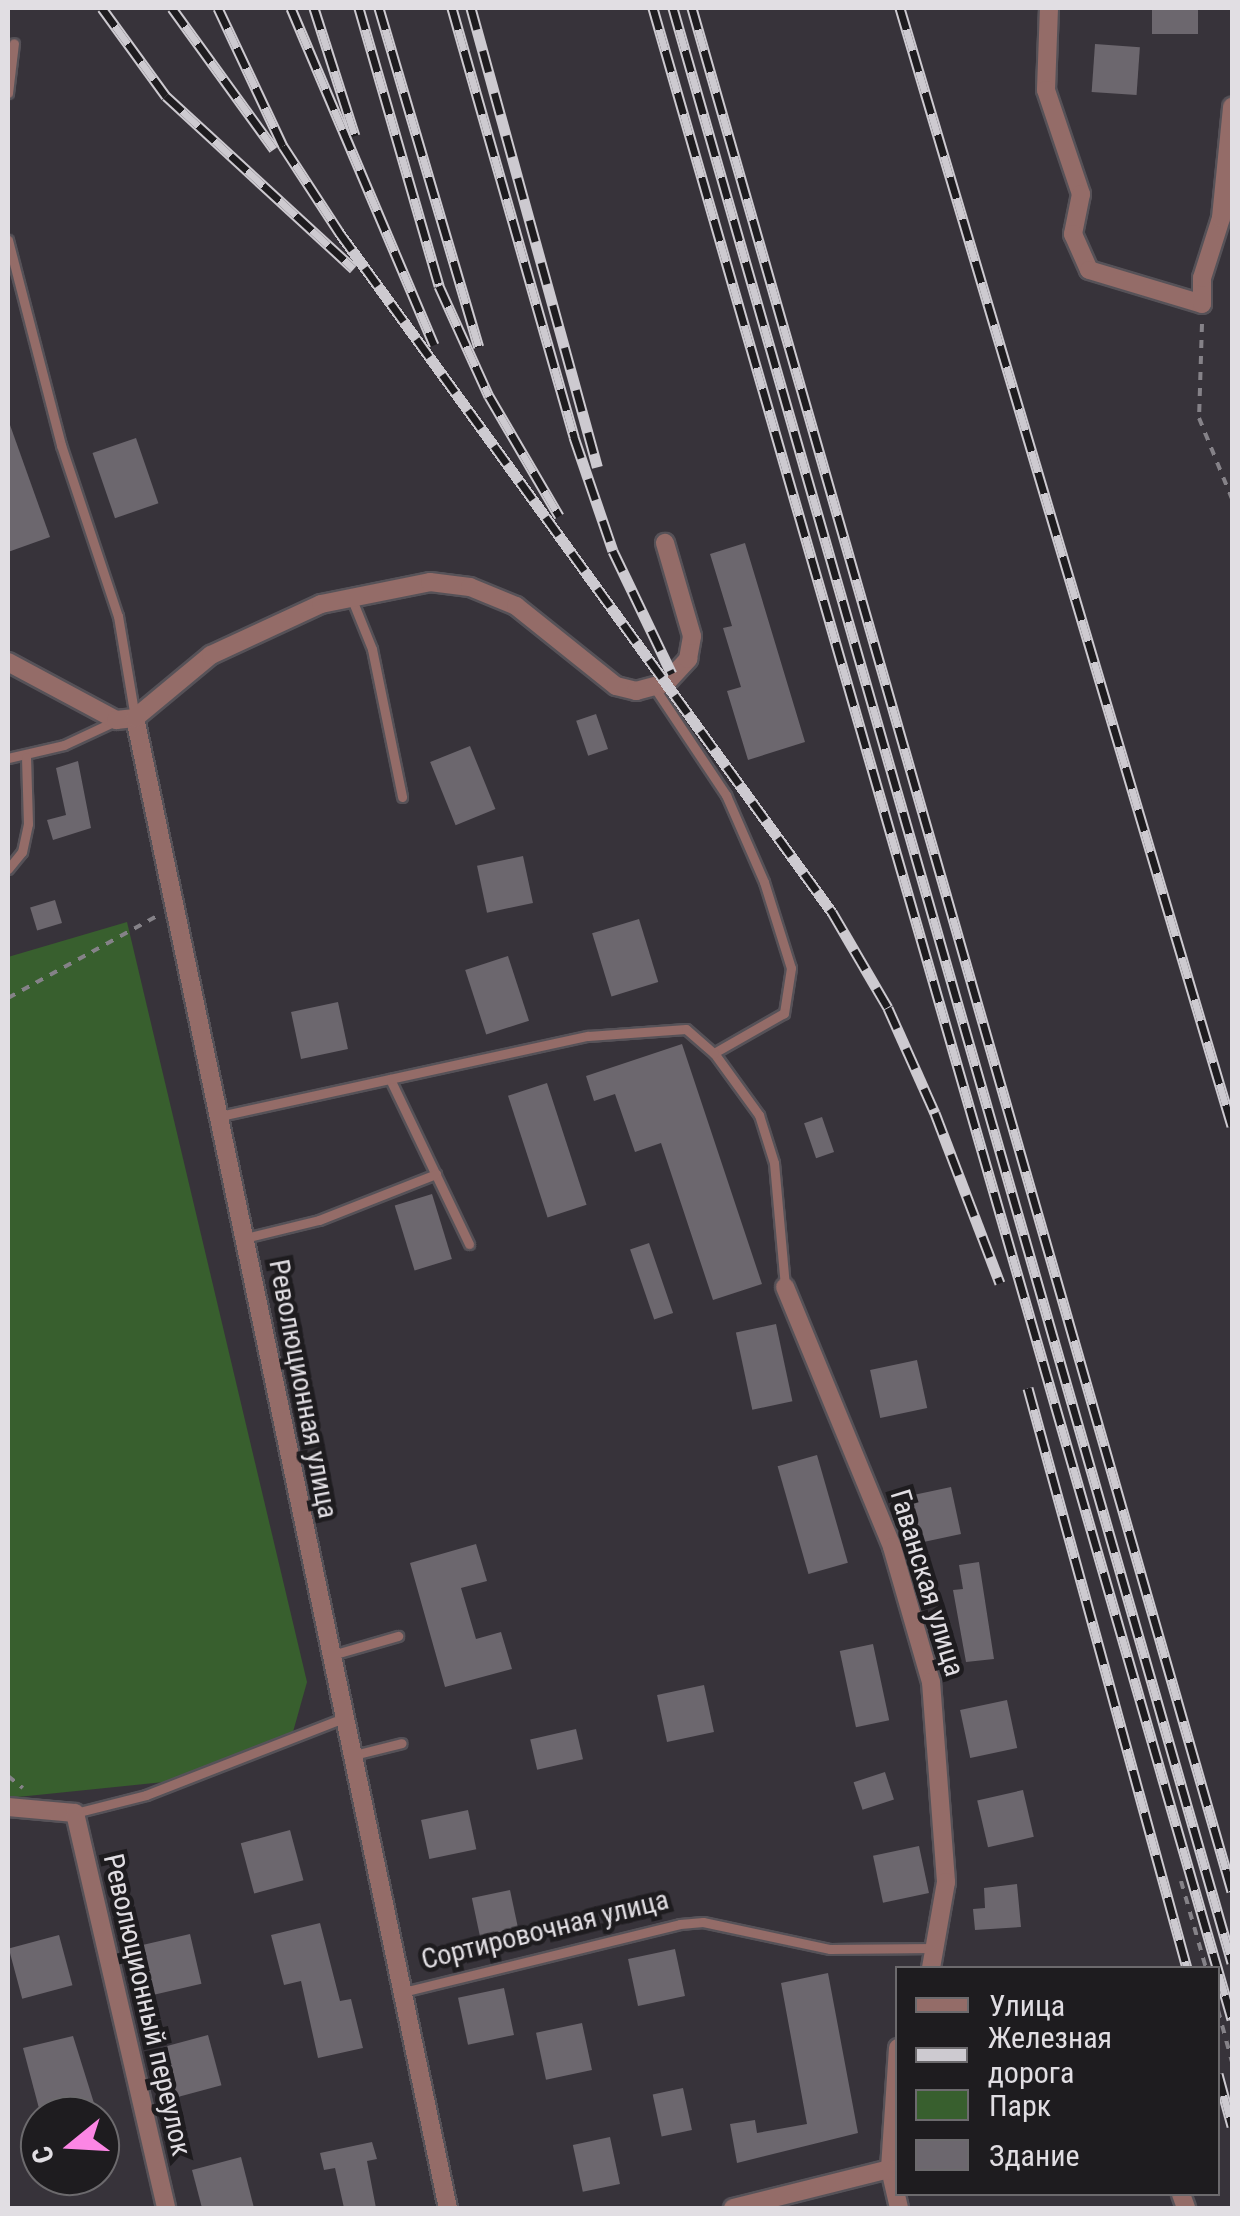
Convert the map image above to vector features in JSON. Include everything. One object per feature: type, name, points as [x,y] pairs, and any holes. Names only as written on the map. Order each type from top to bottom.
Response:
[{"type":"street","points":[[1049,8],[1046,90],[1067,136],[1081,194],[1073,234],[1078,255],[1089,270],[1202,304],[1202,278],[1221,218],[1232,107]]},
{"type":"street","points":[[8,662],[125,719],[211,655],[350,596],[430,582],[470,588],[516,606],[616,686],[654,687],[688,659],[692,636],[665,544]]},
{"type":"street","name":"Революционная улица","points":[[125,719],[175,907],[448,2208]]},
{"type":"street","name":"Гаванская улица","points":[[786,1287],[892,1547],[931,1682],[946,1882],[940,1948],[932,1966]]},
{"type":"street","points":[[8,1807],[75,1813]]},
{"type":"street","name":"Революционный переулок","points":[[75,1813],[166,2208]]},
{"type":"street","points":[[895,2093],[890,2169],[895,2191]]},
{"type":"street","points":[[733,2208],[890,2169]]},
{"type":"lane","points":[[8,93],[14,43]]},
{"type":"lane","points":[[8,240],[61,445],[118,616],[125,719],[26,757],[8,758]]},
{"type":"lane","points":[[350,596],[372,649],[402,797]]},
{"type":"lane","points":[[654,687],[726,794],[764,882],[790,968],[784,1013],[714,1053]]},
{"type":"lane","points":[[8,869],[22,852],[28,824],[26,757]]},
{"type":"lane","points":[[220,1116],[588,1036],[686,1028],[714,1053],[760,1116],[776,1180],[786,1287]]},
{"type":"lane","points":[[390,1079],[468,1244]]},
{"type":"lane","points":[[245,1238],[319,1220],[436,1174]]},
{"type":"lane","points":[[330,1656],[398,1636]]},
{"type":"lane","points":[[75,1813],[146,1795],[343,1718]]},
{"type":"lane","points":[[351,1756],[402,1742]]},
{"type":"lane","name":"Сортировочная улица","points":[[402,1993],[680,1924],[703,1922],[830,1949],[940,1948]]},
{"type":"path","points":[[1202,304],[1200,418],[1232,499]]},
{"type":"path","points":[[8,998],[175,907]]},
{"type":"path","points":[[1180,1880],[1205,1966]]},
{"type":"path","points":[[1220,2017],[1232,2062]]},
{"type":"green space","points":[[127,922],[307,1682],[293,1732],[164,1782],[8,1798],[8,957]]},
{"type":"building","points":[[1152,8],[1198,8],[1198,34],[1152,34]]},
{"type":"building","points":[[1095,44],[1140,47],[1137,95],[1092,92]]},
{"type":"building","points":[[8,426],[50,537],[8,552]]},
{"type":"building","points":[[136,438],[158,503],[115,518],[93,453]]},
{"type":"building","points":[[745,543],[805,742],[748,760],[727,691],[741,687],[723,628],[732,626],[710,554]]},
{"type":"building","points":[[596,714],[608,749],[588,756],[576,721]]},
{"type":"building","points":[[470,746],[495,809],[456,825],[430,762]]},
{"type":"building","points":[[78,761],[91,828],[53,840],[47,820],[66,815],[56,768]]},
{"type":"building","points":[[523,856],[533,903],[487,913],[477,866]]},
{"type":"building","points":[[55,900],[62,923],[37,931],[30,908]]},
{"type":"building","points":[[639,919],[658,982],[611,996],[592,933]]},
{"type":"building","points":[[508,956],[529,1021],[486,1035],[465,970]]},
{"type":"building","points":[[338,1002],[348,1049],[301,1059],[291,1012]]},
{"type":"building","points":[[682,1044],[762,1284],[713,1300],[661,1143],[635,1152],[615,1094],[594,1101],[586,1076]]},
{"type":"building","points":[[547,1083],[587,1205],[548,1217],[508,1096]]},
{"type":"building","points":[[822,1117],[834,1152],[816,1158],[804,1123]]},
{"type":"building","points":[[432,1194],[452,1259],[415,1270],[395,1205]]},
{"type":"building","points":[[649,1243],[673,1313],[654,1319],[630,1250]]},
{"type":"building","points":[[776,1324],[792,1401],[752,1410],[736,1333]]},
{"type":"building","points":[[917,1360],[927,1408],[880,1418],[870,1370]]},
{"type":"building","points":[[817,1455],[848,1563],[808,1574],[778,1466]]},
{"type":"building","points":[[951,1487],[961,1534],[914,1544],[904,1497]]},
{"type":"building","points":[[476,1544],[487,1581],[461,1588],[476,1639],[501,1632],[512,1669],[445,1687],[410,1563]]},
{"type":"building","points":[[979,1562],[994,1659],[966,1662],[953,1590],[963,1589],[959,1565]]},
{"type":"building","points":[[873,1644],[889,1720],[856,1727],[840,1651]]},
{"type":"building","points":[[704,1685],[714,1732],[667,1742],[657,1695]]},
{"type":"building","points":[[1007,1700],[1017,1748],[970,1758],[960,1710]]},
{"type":"building","points":[[576,1729],[583,1759],[537,1770],[530,1740]]},
{"type":"building","points":[[885,1772],[894,1800],[863,1810],[854,1782]]},
{"type":"building","points":[[1023,1790],[1034,1837],[988,1847],[977,1801]]},
{"type":"building","points":[[468,1810],[476,1849],[429,1859],[421,1820]]},
{"type":"building","points":[[290,1830],[303,1880],[254,1893],[241,1843]]},
{"type":"building","points":[[919,1846],[929,1893],[883,1903],[873,1856]]},
{"type":"building","points":[[1017,1884],[1021,1927],[975,1930],[973,1909],[985,1908],[984,1888]]},
{"type":"building","points":[[510,1890],[518,1928],[480,1936],[472,1898]]},
{"type":"building","points":[[320,1923],[340,2001],[351,1999],[363,2048],[318,2058],[301,1981],[284,1985],[271,1935]]},
{"type":"building","points":[[190,1934],[201,1984],[152,1995],[140,1945]]},
{"type":"building","points":[[59,1935],[72,1985],[22,1999],[9,1948]]},
{"type":"building","points":[[675,1949],[685,1996],[638,2006],[628,1959]]},
{"type":"building","points":[[828,1973],[858,2133],[737,2163],[730,2124],[755,2120],[757,2133],[807,2124],[781,1983]]},
{"type":"building","points":[[504,1988],[514,2035],[468,2045],[458,1998]]},
{"type":"building","points":[[582,2023],[592,2070],[546,2080],[536,2033]]},
{"type":"building","points":[[208,2035],[221,2085],[173,2098],[160,2048]]},
{"type":"building","points":[[73,2036],[92,2096],[36,2096],[23,2048]]},
{"type":"building","points":[[683,2088],[692,2130],[662,2137],[653,2094]]},
{"type":"building","points":[[610,2137],[620,2184],[583,2192],[573,2145]]},
{"type":"building","points":[[372,2142],[377,2159],[367,2161],[376,2208],[344,2208],[335,2168],[324,2170],[320,2153]]},
{"type":"building","points":[[241,2157],[254,2208],[202,2208],[192,2170]]},
{"type":"railway","points":[[102,8],[166,96],[354,269]]},
{"type":"railway","points":[[172,8],[274,149]]},
{"type":"railway","points":[[218,8],[283,146],[339,232],[832,912],[888,1008],[935,1113],[1000,1283]]},
{"type":"railway","points":[[291,8],[434,345]]},
{"type":"railway","points":[[314,8],[355,136]]},
{"type":"railway","points":[[359,8],[439,286],[489,396],[559,516]]},
{"type":"railway","points":[[379,8],[479,347]]},
{"type":"railway","points":[[452,8],[574,437],[613,551],[672,674]]},
{"type":"railway","points":[[471,8],[597,467]]},
{"type":"railway","points":[[653,8],[1217,1966]]},
{"type":"railway","points":[[673,8],[1232,1963]]},
{"type":"railway","points":[[692,8],[1232,1891]]},
{"type":"railway","points":[[900,8],[1232,1126]]},
{"type":"railway","points":[[1028,1388],[1186,1966]]},
{"type":"railway","points":[[1220,1977],[1232,2019]]},
{"type":"railway","points":[[1220,2081],[1232,2126]]}]
